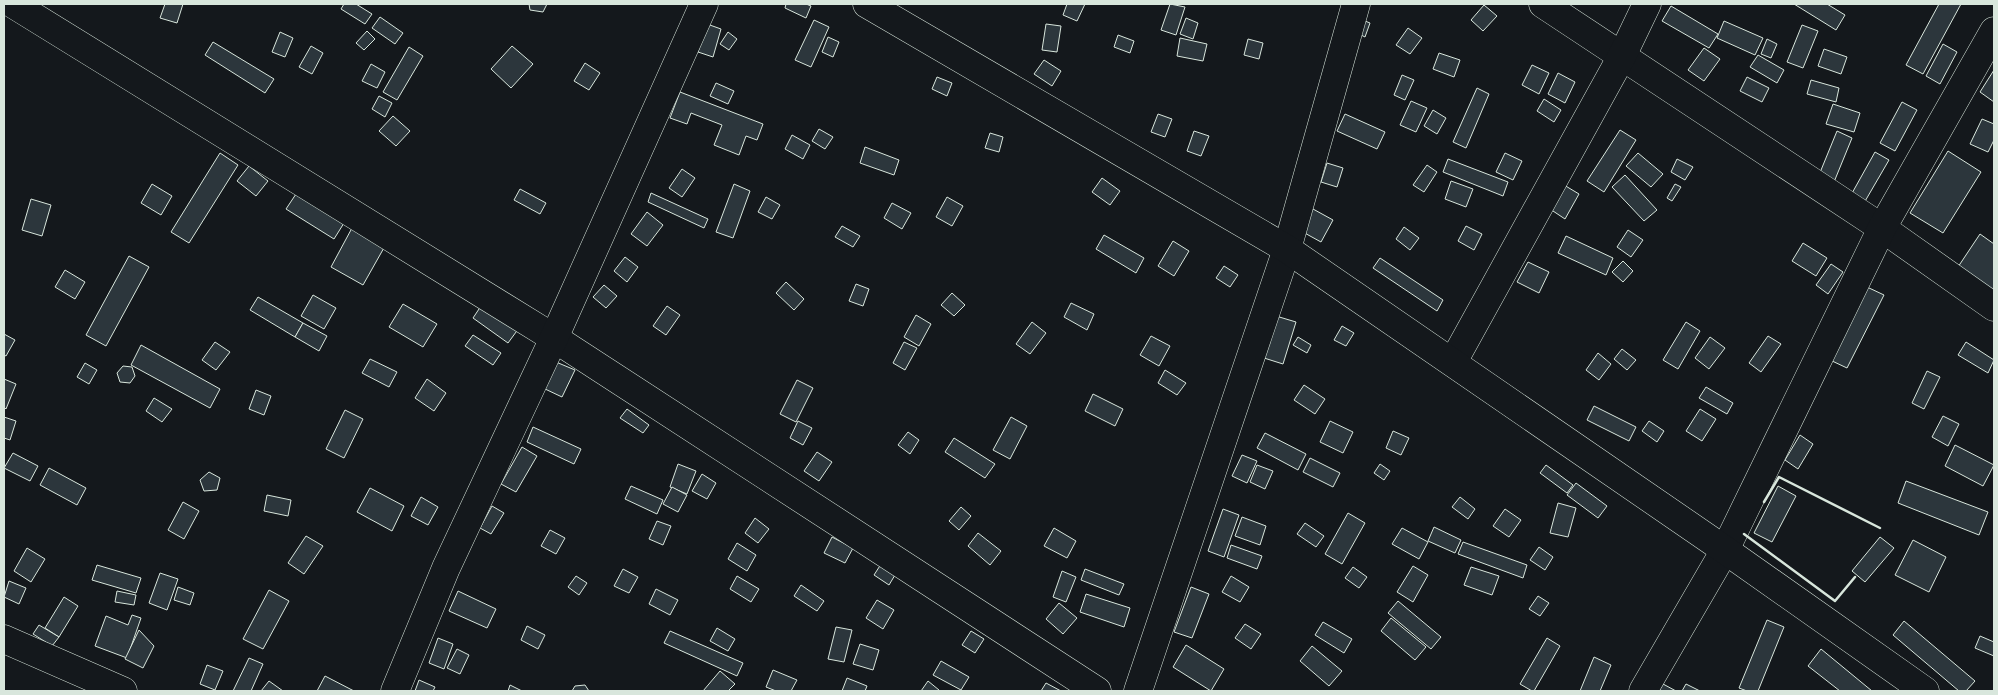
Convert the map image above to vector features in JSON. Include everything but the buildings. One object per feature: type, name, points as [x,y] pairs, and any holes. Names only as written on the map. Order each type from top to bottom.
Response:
[{"type":"street","points":[[13,4],[554,338],[1097,691]]},
{"type":"street","points":[[395,691],[446,568],[554,338],[704,4]]},
{"type":"street","points":[[867,4],[1287,248],[1725,550],[1925,691]]},
{"type":"street","points":[[1138,691],[1287,248],[1356,4]]},
{"type":"street","points":[[1543,4],[1882,228],[1994,306]]},
{"type":"street","points":[[1453,362],[1622,56],[1646,4]]},
{"type":"street","points":[[1643,691],[1725,550],[1882,228],[1994,30]]},
{"type":"street","points":[[4,639],[123,691]]},
{"type":"wall","points":[[1764,502],[1779,477],[1880,528]]},
{"type":"wall","points":[[1744,534],[1835,601],[1855,577]]}]
